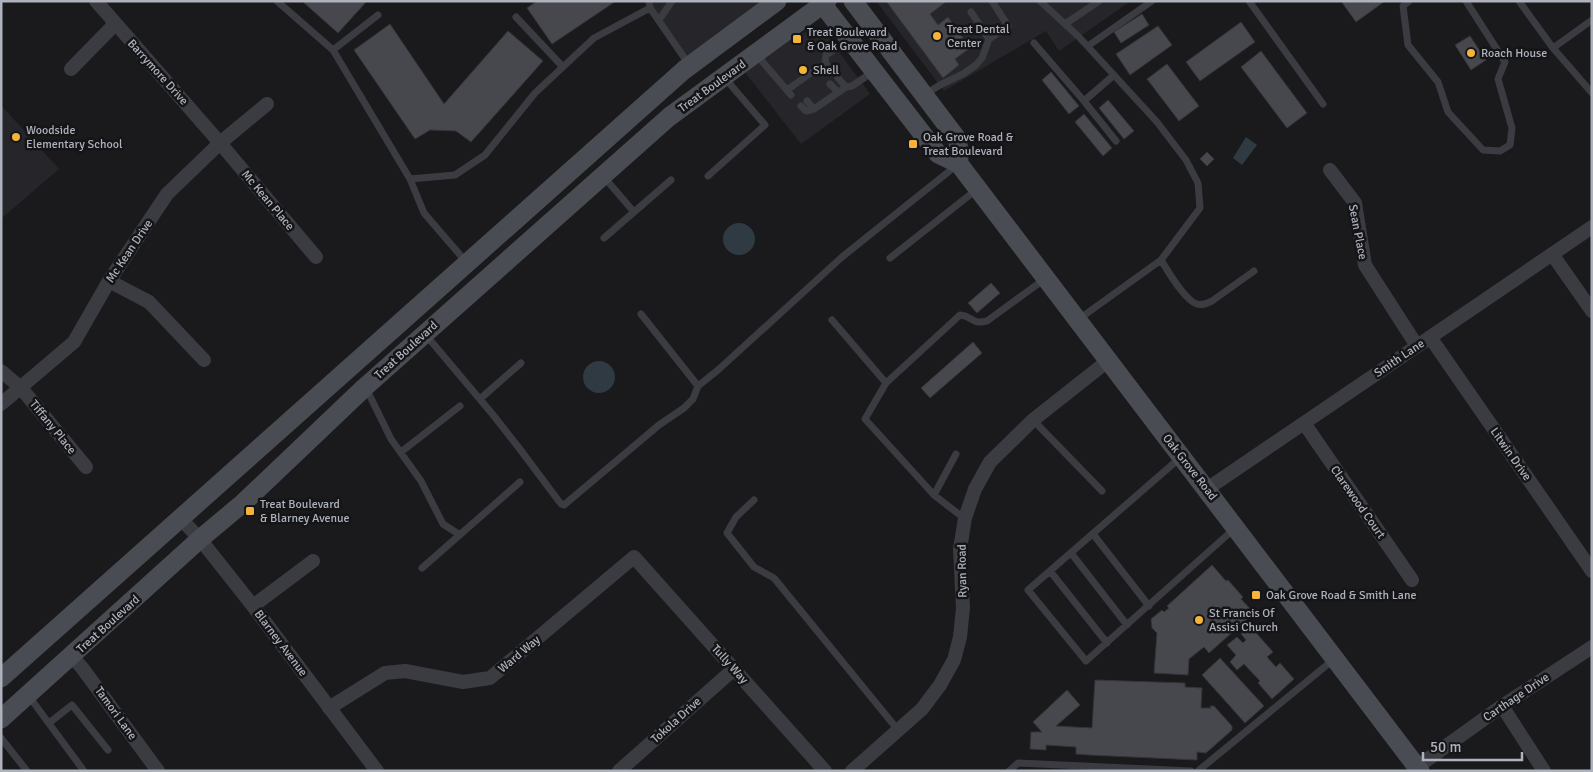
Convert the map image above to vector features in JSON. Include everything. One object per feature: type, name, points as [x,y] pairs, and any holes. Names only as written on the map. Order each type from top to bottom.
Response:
[{"type":"main road","name":"Treat Boulevard","points":[[1,678],[690,66],[777,1]]},
{"type":"main road","points":[[853,1],[958,140],[960,164]]},
{"type":"main road","name":"Treat Boulevard","points":[[1,719],[243,503],[365,387],[669,117],[823,2]]},
{"type":"main road","name":"Oak Grove Road","points":[[823,2],[849,39],[938,154],[960,164],[1419,769]]},
{"type":"street","name":"Barrymore Drive","points":[[96,1],[220,143]]},
{"type":"street","points":[[71,69],[115,24]]},
{"type":"street","name":"Mc Kean Drive","points":[[1,404],[74,342],[109,280],[167,194],[220,143],[267,104]]},
{"type":"street","name":"Mc Kean Place","points":[[220,143],[316,257]]},
{"type":"street","name":"Sean Place","points":[[1330,170],[1355,203],[1365,265],[1417,346]]},
{"type":"street","name":"Smith Lane","points":[[1207,489],[1592,227]]},
{"type":"street","points":[[1552,254],[1592,311]]},
{"type":"street","points":[[109,280],[149,302],[204,360]]},
{"type":"street","name":"Litwin Drive","points":[[1430,337],[1592,571]]},
{"type":"street","name":"Ryan Road","points":[[852,771],[922,710],[940,685],[954,660],[960,637],[962,608],[960,548],[965,519],[975,489],[990,462],[1033,420],[1109,360]]},
{"type":"street","name":"Tiffany Place","points":[[1,371],[21,388],[86,467]]},
{"type":"street","name":"Clarewood Court","points":[[1304,423],[1412,580]]},
{"type":"street","name":"Blarney Avenue","points":[[181,519],[254,606],[377,771]]},
{"type":"street","name":"Tully Way","points":[[634,557],[825,771]]},
{"type":"street","name":"Ward Way","points":[[329,708],[385,673],[405,671],[462,682],[490,678],[634,557]]},
{"type":"street","points":[[254,606],[313,561]]},
{"type":"street","name":"Carthage Drive","points":[[1419,769],[1502,706],[1592,647]]},
{"type":"street","name":"Tamori Lane","points":[[72,656],[83,668],[158,771]]},
{"type":"street","name":"Tokola Drive","points":[[618,771],[734,669]]},
{"type":"street","points":[[1502,706],[1544,771]]},
{"type":"lane","points":[[278,1],[333,50],[410,179],[424,214],[467,263]]},
{"type":"lane","points":[[659,20],[672,1]]},
{"type":"lane","points":[[924,95],[976,65],[982,58],[989,39],[1008,26],[992,1]]},
{"type":"lane","points":[[1040,1],[1088,46],[1158,122],[1186,160],[1198,183],[1200,208],[1161,260],[1079,319]]},
{"type":"lane","points":[[1065,24],[1099,1]]},
{"type":"lane","points":[[1088,46],[1152,1]]},
{"type":"lane","points":[[1249,1],[1323,104]]},
{"type":"lane","points":[[1409,1],[1403,6],[1408,46],[1438,82],[1448,112],[1483,150],[1500,151],[1510,145],[1512,128],[1498,79],[1505,62],[1466,1]]},
{"type":"lane","points":[[1519,1],[1553,48],[1592,93]]},
{"type":"lane","points":[[410,179],[455,176],[485,155],[535,93],[594,38],[650,5],[665,31],[690,66]]},
{"type":"lane","points":[[971,12],[989,39]]},
{"type":"lane","points":[[333,50],[378,16]]},
{"type":"lane","points":[[516,17],[563,67]]},
{"type":"lane","points":[[1553,48],[1592,20]]},
{"type":"lane","points":[[755,54],[789,93],[827,65],[826,54],[849,39]]},
{"type":"lane","points":[[1034,43],[1116,140]]},
{"type":"lane","points":[[801,106],[806,111],[814,109],[838,92],[852,86],[874,71]]},
{"type":"lane","points":[[1084,101],[1114,75]]},
{"type":"lane","points":[[708,176],[765,125],[724,77]]},
{"type":"lane","points":[[838,78],[846,87]]},
{"type":"lane","points":[[830,84],[838,92]]},
{"type":"lane","points":[[807,101],[814,109]]},
{"type":"lane","points":[[424,334],[520,448],[560,504],[564,505],[639,441],[684,408],[693,399],[698,386],[842,257],[960,164]]},
{"type":"lane","points":[[602,176],[634,212]]},
{"type":"lane","points":[[604,238],[671,180]]},
{"type":"lane","points":[[890,258],[978,188]]},
{"type":"lane","points":[[1161,260],[1183,291],[1197,304],[1207,304],[1254,271]]},
{"type":"lane","points":[[965,519],[934,495],[865,419],[886,383],[960,315],[966,316],[978,323],[987,321],[1047,277]]},
{"type":"lane","points":[[642,314],[698,386]]},
{"type":"lane","points":[[832,320],[886,383]]},
{"type":"lane","points":[[480,399],[521,363]]},
{"type":"lane","points":[[365,387],[391,439],[421,481],[443,524],[460,535]]},
{"type":"lane","points":[[401,452],[460,406]]},
{"type":"lane","points":[[1033,420],[1102,491]]},
{"type":"lane","points":[[934,495],[956,454]]},
{"type":"lane","points":[[1182,456],[1028,590],[1086,661],[1236,527]]},
{"type":"lane","points":[[422,568],[520,482]]},
{"type":"lane","points":[[754,500],[736,517],[728,533],[754,567],[774,578],[898,730]]},
{"type":"lane","points":[[1093,534],[1149,606]]},
{"type":"lane","points":[[1071,553],[1127,625]]},
{"type":"lane","points":[[1050,571],[1106,642]]},
{"type":"lane","points":[[1198,771],[1335,659]]},
{"type":"lane","points":[[28,695],[84,771]]},
{"type":"lane","points":[[49,723],[72,705],[108,750]]},
{"type":"lane","points":[[1,738],[27,771]]},
{"type":"lane","points":[[1009,771],[1018,763],[1072,768],[1191,771]]},
{"type":"shaded area","points":[[649,1],[777,1],[690,66]]},
{"type":"shaded area","points":[[876,1],[1131,1],[1059,51],[1046,31],[944,91]]},
{"type":"shaded area","points":[[815,28],[822,29],[870,94],[801,144],[740,66],[755,54]]},
{"type":"shaded area","name":"Woodside Elementary School","points":[[1,105],[59,169],[1,219]]},
{"type":"shaded area","points":[[1246,137],[1257,145],[1242,165],[1233,158]]},
{"type":"shaded area","points":[[739,223],[751,227],[755,239],[751,251],[739,255],[727,251],[723,239],[727,227]]},
{"type":"shaded area","points":[[599,361],[611,365],[615,377],[611,389],[599,393],[587,389],[583,377],[587,365]]},
{"type":"building","points":[[302,1],[367,1],[338,33]]},
{"type":"building","points":[[537,1],[616,1],[552,44],[527,8]]},
{"type":"building","name":"Treat Dental Center","points":[[886,1],[947,1],[930,14],[938,25],[948,17],[970,48],[955,59],[959,65],[943,78]]},
{"type":"building","points":[[1341,1],[1385,1],[1356,22]]},
{"type":"building","points":[[1142,14],[1149,25],[1121,43],[1114,32]]},
{"type":"building","points":[[1241,22],[1255,42],[1200,81],[1186,62]]},
{"type":"building","points":[[390,24],[444,104],[508,31],[543,61],[471,142],[456,131],[430,130],[415,139],[354,50]]},
{"type":"building","points":[[1158,26],[1172,45],[1130,75],[1116,54]]},
{"type":"building","name":"Roach House","points":[[1470,36],[1486,60],[1471,70],[1455,45]]},
{"type":"building","points":[[1261,51],[1307,113],[1287,128],[1241,67]]},
{"type":"building","points":[[1167,64],[1199,106],[1179,121],[1147,79]]},
{"type":"building","points":[[1051,72],[1079,106],[1069,114],[1042,80]]},
{"type":"building","points":[[1108,100],[1134,131],[1124,139],[1099,108]]},
{"type":"building","points":[[1084,114],[1112,148],[1103,156],[1075,122]]},
{"type":"building","points":[[1207,152],[1214,159],[1207,166],[1200,159]]},
{"type":"building","points":[[991,283],[1000,293],[977,313],[968,303]]},
{"type":"building","points":[[973,342],[982,353],[930,398],[921,388]]},
{"type":"building","name":"St Francis Of Assisi Church","points":[[1212,565],[1243,597],[1241,599],[1254,613],[1209,653],[1204,647],[1189,659],[1188,675],[1154,673],[1157,633],[1152,628],[1151,619],[1162,610],[1164,612],[1169,608],[1167,606]]},
{"type":"building","points":[[1250,626],[1273,652],[1267,657],[1276,667],[1280,663],[1294,679],[1272,699],[1258,683],[1260,681],[1244,664],[1237,670],[1230,662],[1236,655],[1227,645],[1237,637],[1243,643],[1246,640],[1241,634]]},
{"type":"building","points":[[1220,658],[1264,706],[1245,723],[1202,675]]},
{"type":"building","points":[[1095,680],[1185,683],[1185,687],[1202,688],[1201,708],[1211,708],[1210,706],[1214,706],[1232,726],[1232,730],[1206,753],[1197,752],[1197,760],[1076,754],[1076,747],[1046,745],[1046,750],[1030,749],[1031,732],[1042,732],[1033,722],[1067,690],[1080,705],[1056,726],[1092,728]]},
{"type":"place","name":"Treat Dental Center","points":[[937,36]]},
{"type":"place","name":"Treat Boulevard & Oak Grove Road","points":[[797,39]]},
{"type":"place","name":"Roach House","points":[[1471,53]]},
{"type":"place","name":"Shell","points":[[803,70]]},
{"type":"place","name":"Woodside Elementary School","points":[[16,137]]},
{"type":"place","name":"Oak Grove Road & Treat Boulevard","points":[[913,144]]},
{"type":"place","name":"Treat Boulevard & Blarney Avenue","points":[[250,511]]},
{"type":"place","name":"Oak Grove Road & Smith Lane","points":[[1256,595]]},
{"type":"place","name":"St Francis Of Assisi Church","points":[[1199,620]]}]
